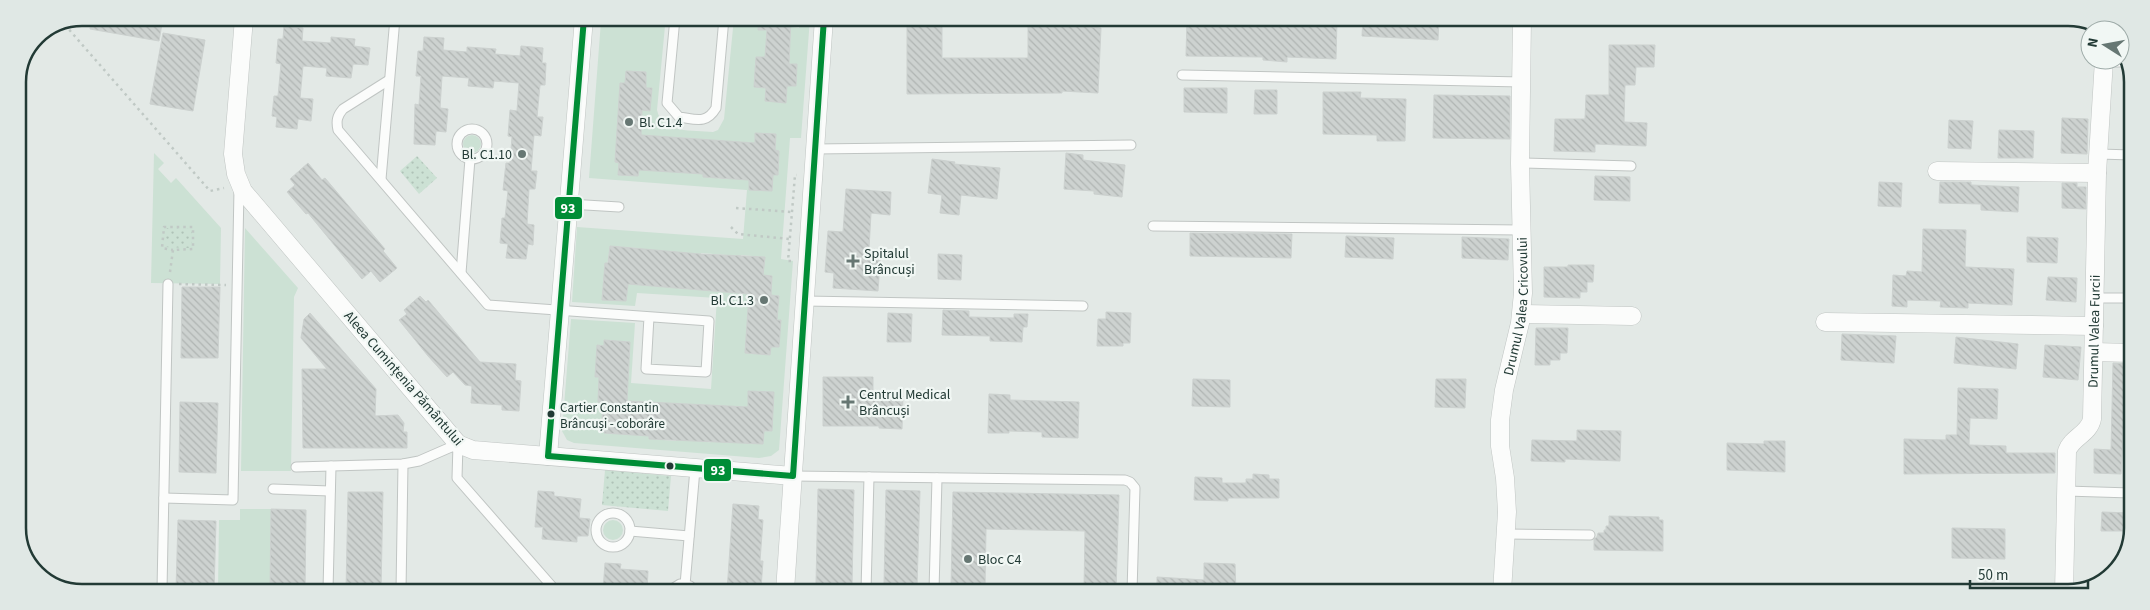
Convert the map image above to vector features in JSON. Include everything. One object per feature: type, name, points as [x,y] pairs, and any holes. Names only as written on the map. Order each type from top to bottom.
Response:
[{"type":"street","name":"Aleea Cumințenia Pământului","points":[[243,26],[233,154],[239,184],[458,444],[473,450],[793,476]]},
{"type":"street","points":[[548,456],[583,26]]},
{"type":"street","points":[[785,584],[823,26]]},
{"type":"street","name":"Drumul Valea Cricovului","points":[[1503,584],[1506,497],[1500,446],[1500,420],[1504,390],[1522,314],[1520,163],[1522,26]]},
{"type":"street","name":"Drumul Valea Furcii","points":[[2064,584],[2068,448],[2072,442],[2088,430],[2092,423],[2098,173],[2104,70]]},
{"type":"street","points":[[1938,171],[2098,173]]},
{"type":"street","points":[[1522,314],[1632,316]]},
{"type":"street","points":[[1826,322],[2094,326]]},
{"type":"street","points":[[2094,352],[2124,353]]},
{"type":"lane","points":[[380,179],[394,26]]},
{"type":"lane","points":[[674,26],[667,103],[679,118],[704,120],[716,108],[723,26]]},
{"type":"lane","points":[[1182,75],[1522,82]]},
{"type":"lane","points":[[389,80],[343,109],[336,123],[338,130],[488,305],[709,321],[706,372],[646,369],[649,317]]},
{"type":"lane","points":[[815,149],[1131,145]]},
{"type":"lane","points":[[2099,154],[2124,155]]},
{"type":"lane","points":[[461,273],[470,159]]},
{"type":"lane","points":[[1520,163],[1630,166]]},
{"type":"lane","points":[[164,498],[233,500],[239,184]]},
{"type":"lane","points":[[569,204],[619,207]]},
{"type":"lane","points":[[1153,226],[1521,230]]},
{"type":"lane","points":[[162,584],[168,284]]},
{"type":"lane","points":[[2095,298],[2124,298]]},
{"type":"lane","points":[[805,301],[1083,306]]},
{"type":"lane","points":[[296,467],[403,464],[419,461],[458,444],[457,478],[550,584]]},
{"type":"lane","points":[[401,584],[403,464]]},
{"type":"lane","points":[[328,584],[331,466]]},
{"type":"lane","points":[[685,584],[695,468]]},
{"type":"lane","points":[[793,476],[1120,479],[1130,482],[1135,488],[1132,584]]},
{"type":"lane","points":[[866,584],[870,477]]},
{"type":"lane","points":[[934,584],[937,478]]},
{"type":"lane","points":[[273,489],[330,491]]},
{"type":"lane","points":[[2066,491],[2124,493]]},
{"type":"lane","points":[[630,531],[689,536]]},
{"type":"lane","points":[[1506,534],[1590,535]]},
{"type":"path","points":[[68,28],[210,191],[239,184]]},
{"type":"path","points":[[736,208],[792,212]]},
{"type":"path","points":[[164,227],[193,227],[192,250],[173,250],[162,248],[164,227]]},
{"type":"path","points":[[731,227],[738,234],[789,239]]},
{"type":"path","points":[[173,250],[168,284],[237,285]]},
{"type":"green space","points":[[601,26],[665,26],[657,110],[660,118],[665,123],[679,129],[713,132],[718,130],[724,119],[733,26],[758,26],[758,29],[767,30],[765,57],[756,57],[754,87],[766,88],[765,101],[786,102],[787,86],[796,86],[797,65],[789,64],[791,27],[809,26],[801,138],[790,138],[781,259],[793,261],[779,450],[771,456],[759,458],[574,443],[567,440],[562,431],[571,319],[635,323],[631,383],[711,389],[717,298],[637,293],[635,306],[572,302],[577,227],[743,239],[747,190],[589,178]],"holes":[[[627,71],[646,72],[646,88],[652,88],[650,111],[642,110],[640,145],[663,137],[689,138],[754,148],[756,133],[776,134],[775,150],[779,151],[778,175],[773,175],[772,191],[749,190],[750,175],[727,179],[703,177],[703,170],[639,164],[638,176],[618,175],[619,163],[615,162],[620,83],[625,83]],[[610,246],[638,248],[700,262],[701,253],[727,255],[726,266],[740,267],[741,255],[765,257],[763,275],[772,276],[771,295],[779,296],[778,311],[773,320],[770,355],[745,353],[749,294],[628,284],[626,301],[602,300]],[[604,340],[630,342],[627,401],[748,407],[749,391],[772,431],[714,442],[688,438],[677,431],[676,441],[650,439],[650,429],[633,435],[604,433],[605,420],[602,420],[603,403],[598,402],[599,382],[602,377],[597,346],[604,346]]]},
{"type":"green space","points":[[472,135],[478,138],[481,144],[478,150],[472,153],[466,150],[463,144],[466,138]]},
{"type":"green space","points":[[154,153],[164,163],[158,169],[171,183],[176,178],[221,228],[220,284],[151,283]]},
{"type":"green space","points":[[417,156],[437,178],[419,194],[400,171]]},
{"type":"green space","points":[[165,228],[192,229],[191,248],[164,247]]},
{"type":"green space","points":[[245,228],[298,288],[294,297],[291,471],[241,471]]},
{"type":"green space","points":[[605,470],[671,476],[668,511],[602,505]]},
{"type":"green space","points":[[240,509],[271,509],[270,584],[218,584],[219,520],[240,520]]},
{"type":"green space","points":[[613,520],[620,523],[623,530],[620,537],[613,540],[606,537],[603,530],[606,523]]},
{"type":"building","points":[[91,26],[162,26],[159,41],[90,29]]},
{"type":"building","points":[[284,26],[303,28],[302,41],[331,43],[331,37],[355,39],[354,46],[370,48],[368,65],[353,64],[351,78],[326,76],[327,68],[303,66],[300,98],[313,99],[311,121],[298,119],[297,129],[276,127],[277,117],[272,116],[274,96],[278,96],[281,64],[276,63],[278,39],[283,39]]},
{"type":"building","points":[[758,26],[791,26],[789,64],[797,64],[796,86],[787,86],[786,103],[765,101],[766,88],[754,87],[756,57],[765,57],[767,30],[758,30]]},
{"type":"building","points":[[907,26],[942,26],[942,58],[1028,58],[1028,26],[1101,28],[1098,93],[1062,91],[1062,93],[907,94]]},
{"type":"building","points":[[1187,26],[1337,26],[1336,59],[1287,57],[1287,62],[1263,60],[1263,57],[1186,56]]},
{"type":"building","points":[[1363,26],[1439,26],[1438,40],[1362,36]]},
{"type":"building","points":[[163,33],[205,40],[193,111],[150,104]]},
{"type":"building","name":"Bl. C1.10","points":[[424,37],[444,38],[443,50],[467,52],[467,47],[496,49],[495,54],[520,56],[521,46],[543,48],[542,63],[546,63],[545,85],[540,85],[537,117],[543,117],[541,136],[534,135],[531,171],[537,171],[535,189],[529,189],[527,224],[534,225],[533,245],[528,244],[526,259],[506,258],[508,244],[500,243],[502,218],[505,218],[508,191],[503,190],[506,163],[510,163],[512,137],[508,136],[510,110],[517,111],[519,83],[494,81],[493,88],[468,86],[469,78],[442,76],[440,108],[448,109],[446,132],[436,131],[435,145],[414,144],[415,104],[419,105],[421,76],[416,76],[418,51],[423,51]]},
{"type":"building","points":[[1609,45],[1655,45],[1654,67],[1636,67],[1635,85],[1625,85],[1624,122],[1647,123],[1646,146],[1595,144],[1595,152],[1554,151],[1555,119],[1585,119],[1586,95],[1609,95]]},
{"type":"building","name":"Bl. C1.4","points":[[626,71],[646,72],[646,88],[652,88],[650,111],[642,110],[641,135],[755,143],[755,133],[776,134],[775,150],[779,151],[778,175],[773,175],[772,191],[749,190],[749,180],[703,177],[703,174],[639,170],[638,176],[618,175],[619,163],[615,162],[620,83],[625,83]]},
{"type":"building","points":[[1184,88],[1227,88],[1227,113],[1184,112]]},
{"type":"building","points":[[1255,90],[1277,90],[1277,114],[1254,114]]},
{"type":"building","points":[[1323,92],[1361,92],[1360,98],[1406,99],[1405,141],[1377,141],[1377,135],[1323,134]]},
{"type":"building","points":[[1434,95],[1510,96],[1510,139],[1433,138]]},
{"type":"building","points":[[2062,118],[2088,119],[2087,154],[2061,153]]},
{"type":"building","points":[[1949,120],[1973,121],[1971,149],[1948,148]]},
{"type":"building","points":[[1999,130],[2034,131],[2033,158],[1998,158]]},
{"type":"building","points":[[1066,153],[1083,155],[1083,160],[1125,165],[1122,197],[1094,194],[1094,191],[1064,189]]},
{"type":"building","points":[[932,159],[955,162],[954,164],[1000,168],[997,199],[961,195],[959,215],[940,213],[942,195],[928,193]]},
{"type":"building","points":[[308,163],[322,180],[325,178],[385,249],[383,251],[397,268],[380,282],[371,271],[362,279],[308,213],[306,214],[287,192],[295,185],[290,179]]},
{"type":"building","points":[[1595,176],[1630,177],[1630,201],[1594,200]]},
{"type":"building","points":[[1879,182],[1902,183],[1901,207],[1878,206]]},
{"type":"building","points":[[1940,182],[1971,182],[1971,185],[2019,187],[2018,212],[1981,210],[1981,204],[1939,203]]},
{"type":"building","points":[[2062,183],[2077,183],[2077,187],[2086,187],[2086,209],[2062,208]]},
{"type":"building","name":"Spitalul Brâncuși","points":[[846,189],[891,192],[890,215],[871,213],[869,249],[881,250],[878,291],[833,288],[834,273],[825,272],[828,231],[843,232]]},
{"type":"building","points":[[1923,229],[1966,230],[1965,267],[2014,269],[2012,305],[1968,303],[1968,308],[1940,307],[1941,301],[1907,300],[1907,307],[1892,306],[1893,275],[1906,276],[1907,271],[1922,272]]},
{"type":"building","points":[[1190,233],[1292,234],[1291,258],[1190,256]]},
{"type":"building","points":[[1346,236],[1394,238],[1393,259],[1345,257]]},
{"type":"building","points":[[1462,237],[1509,239],[1508,260],[1462,258]]},
{"type":"building","points":[[2027,237],[2058,238],[2057,263],[2027,262]]},
{"type":"building","name":"Bl. C1.3","points":[[610,246],[700,254],[765,257],[763,275],[772,276],[771,295],[779,296],[777,320],[781,320],[779,347],[771,347],[770,355],[745,353],[749,294],[628,284],[626,301],[602,300],[605,263],[608,263]]},
{"type":"building","points":[[938,254],[962,255],[961,280],[938,279]]},
{"type":"building","points":[[1568,265],[1594,265],[1593,282],[1587,282],[1587,292],[1580,292],[1580,298],[1544,297],[1544,267],[1568,267]]},
{"type":"building","points":[[2048,277],[2077,278],[2076,302],[2046,300]]},
{"type":"building","points":[[182,287],[220,287],[218,358],[181,358]]},
{"type":"building","points":[[420,296],[426,302],[428,300],[480,362],[516,364],[515,380],[521,381],[519,411],[502,410],[502,405],[471,403],[472,386],[465,385],[453,372],[447,377],[428,356],[399,320],[407,314],[404,310]]},
{"type":"building","points":[[943,310],[969,311],[969,317],[1014,318],[1014,314],[1028,314],[1027,327],[1023,327],[1022,342],[990,341],[990,336],[942,335]]},
{"type":"building","points":[[1106,312],[1131,313],[1130,343],[1123,343],[1123,346],[1097,346],[1098,319],[1106,319]]},
{"type":"building","points":[[310,313],[376,389],[375,416],[398,415],[404,423],[403,432],[407,432],[407,448],[303,448],[302,369],[327,369],[301,338],[304,319]]},
{"type":"building","points":[[888,313],[912,314],[911,342],[887,342]]},
{"type":"building","points":[[1536,328],[1568,328],[1567,353],[1560,353],[1560,360],[1550,360],[1550,365],[1535,365]]},
{"type":"building","points":[[1842,334],[1896,336],[1894,363],[1841,360]]},
{"type":"building","points":[[1956,337],[2018,344],[2016,369],[1954,363]]},
{"type":"building","points":[[604,340],[630,342],[627,401],[748,407],[748,391],[774,392],[772,431],[764,431],[763,444],[649,439],[649,436],[604,433],[605,420],[602,420],[603,403],[598,402],[599,377],[595,377],[597,345],[604,346]]},
{"type":"building","points":[[2045,345],[2081,347],[2078,380],[2043,377]]},
{"type":"building","points":[[2113,363],[2124,364],[2124,434],[2121,474],[2094,473],[2094,449],[2111,450]]},
{"type":"building","name":"Centrul Medical Brâncuși","points":[[823,377],[873,377],[873,395],[903,396],[902,429],[879,428],[879,426],[823,426]]},
{"type":"building","points":[[1193,379],[1230,380],[1230,407],[1192,406]]},
{"type":"building","points":[[1436,379],[1466,379],[1465,408],[1435,407]]},
{"type":"building","points":[[1958,388],[1998,389],[1997,419],[1970,418],[1969,445],[2006,446],[2006,453],[2055,453],[2055,473],[1904,474],[1904,439],[1946,440],[1946,435],[1957,435]]},
{"type":"building","points":[[989,394],[1010,395],[1010,400],[1079,402],[1078,438],[1042,437],[1042,432],[1009,431],[1009,433],[988,433]]},
{"type":"building","points":[[180,402],[218,403],[216,473],[179,472]]},
{"type":"building","points":[[1577,430],[1621,431],[1620,461],[1565,459],[1565,462],[1531,461],[1532,440],[1577,441]]},
{"type":"building","points":[[1764,441],[1785,441],[1785,472],[1727,470],[1727,443],[1764,444]]},
{"type":"building","points":[[1253,474],[1269,475],[1269,479],[1279,479],[1279,498],[1228,498],[1228,501],[1194,500],[1195,477],[1222,478],[1222,483],[1246,483],[1246,479],[1253,479]]},
{"type":"building","points":[[818,489],[854,490],[852,584],[816,584]]},
{"type":"building","points":[[886,490],[920,491],[917,584],[884,584]]},
{"type":"building","points":[[538,491],[554,492],[554,496],[581,499],[579,518],[590,519],[588,536],[577,536],[577,542],[542,539],[543,527],[535,527]]},
{"type":"building","points":[[348,492],[383,492],[381,584],[346,584]]},
{"type":"building","name":"Bloc C4","points":[[953,492],[1119,495],[1116,584],[1084,584],[1085,531],[986,529],[985,584],[951,584]]},
{"type":"building","points":[[733,504],[759,506],[758,519],[763,520],[760,561],[763,561],[761,584],[727,584]]},
{"type":"building","points":[[271,509],[306,510],[305,584],[270,584]]},
{"type":"building","points":[[2102,512],[2124,513],[2124,531],[2101,531]]},
{"type":"building","points":[[1609,516],[1659,517],[1659,520],[1663,520],[1663,551],[1594,550],[1594,539],[1598,533],[1604,533],[1606,526],[1609,526]]},
{"type":"building","points":[[178,520],[216,521],[214,584],[176,584]]},
{"type":"building","points":[[1952,528],[2005,529],[2005,559],[1952,558]]},
{"type":"building","points":[[605,563],[621,564],[620,569],[648,571],[647,584],[604,584]]},
{"type":"building","points":[[1204,563],[1235,564],[1236,584],[1157,584],[1157,577],[1204,580]]},
{"type":"transit line","name":"93","points":[[583,26],[548,456],[793,476],[823,26]]},
{"type":"place","name":"Bl. C1.4","points":[[629,122]]},
{"type":"place","name":"Bl. C1.10","points":[[522,154]]},
{"type":"place","name":"Spitalul Brâncuși","points":[[853,261]]},
{"type":"place","name":"Bl. C1.3","points":[[764,300]]},
{"type":"place","name":"Centrul Medical Brâncuși","points":[[848,402]]},
{"type":"place","name":"Cartier Constantin Brâncuși - coborâre","points":[[551,414]]},
{"type":"place","name":"Bloc C4","points":[[968,559]]}]
